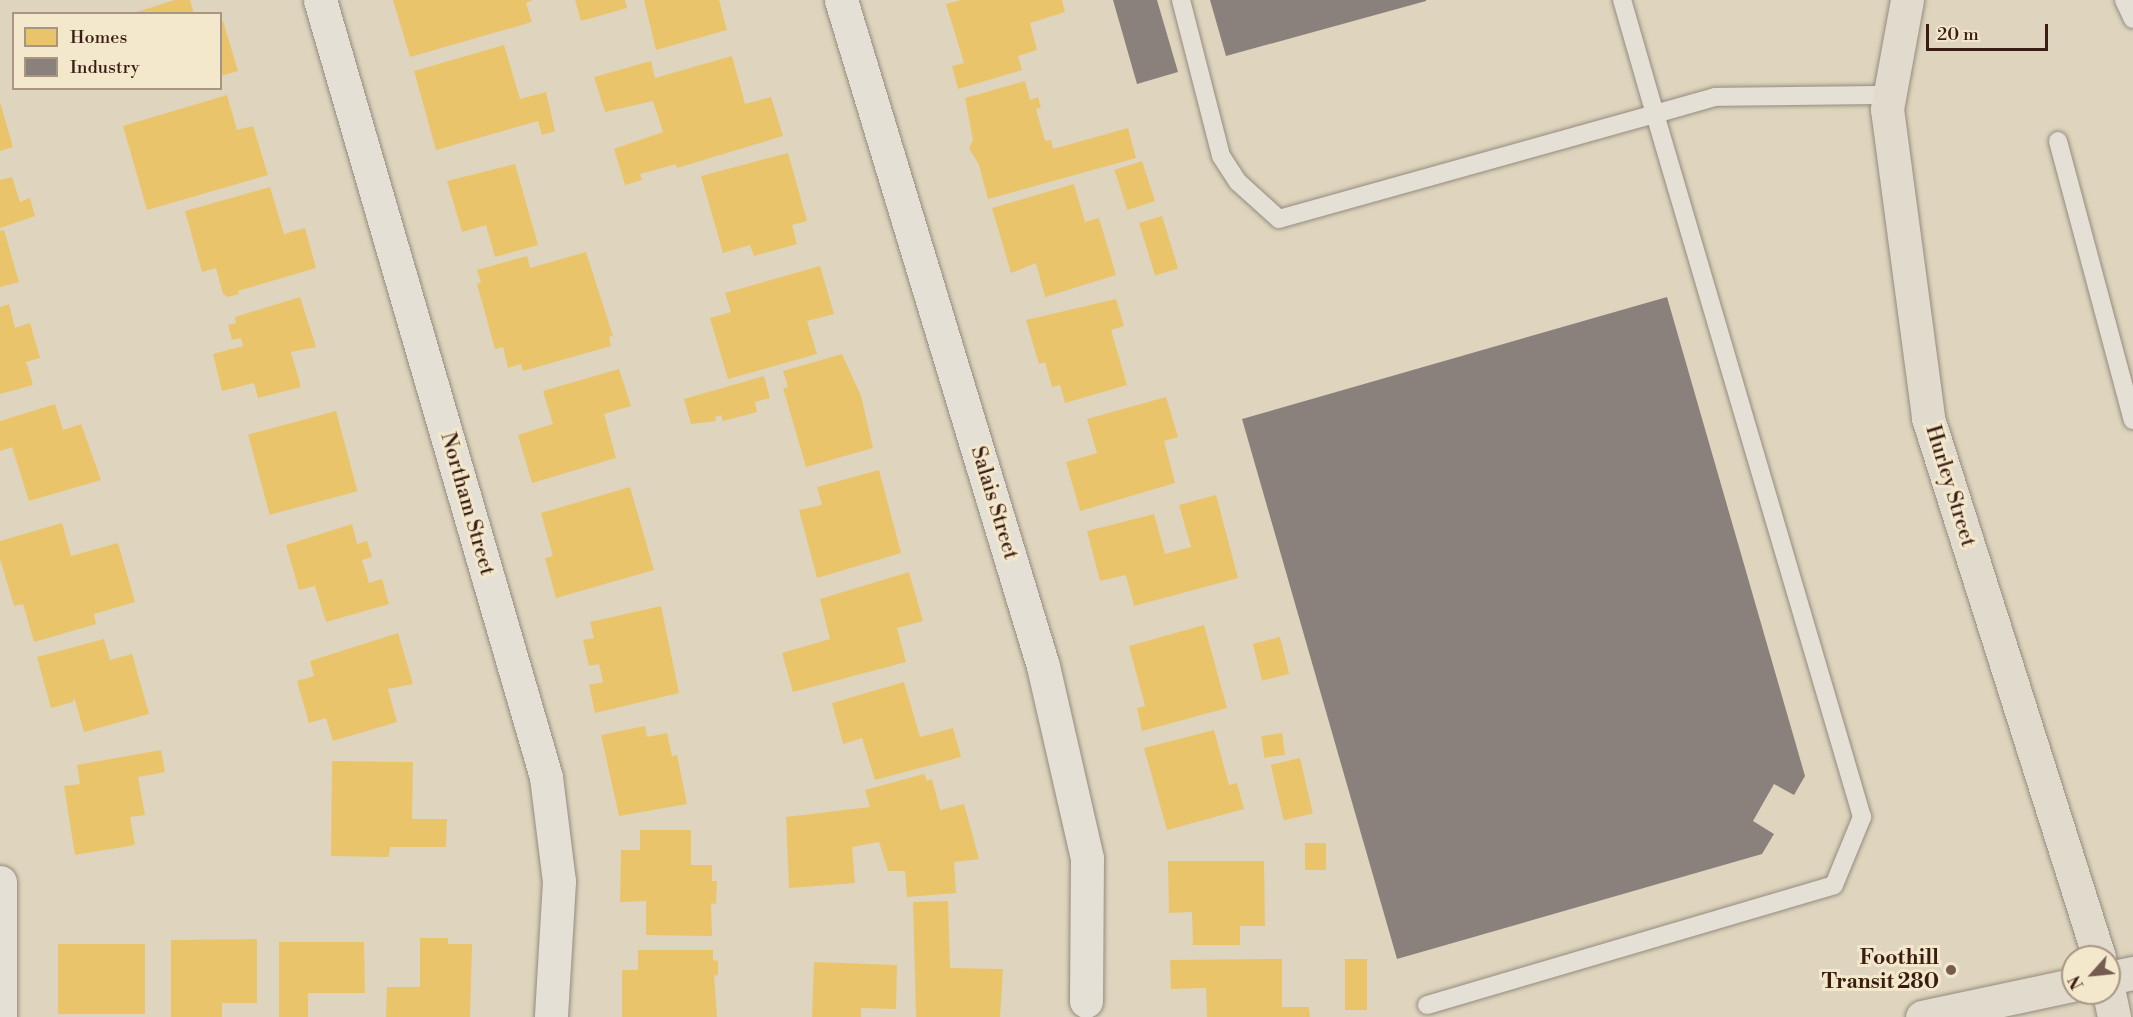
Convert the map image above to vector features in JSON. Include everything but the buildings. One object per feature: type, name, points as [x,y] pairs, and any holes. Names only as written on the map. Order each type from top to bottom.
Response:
[{"type":"main road","name":"Hurley Street","points":[[1907,0],[1887,109],[1928,418],[2095,945]]},
{"type":"main road","points":[[1922,1017],[2061,988]]},
{"type":"street","name":"Northam Street","points":[[320,0],[546,777],[559,881],[551,1017]]},
{"type":"street","name":"Salais Street","points":[[841,0],[1043,666],[1087,858],[1086,1009]]},
{"type":"street","points":[[0,882],[0,1017]]},
{"type":"lane","points":[[1181,0],[1221,156],[1238,182],[1279,219],[1715,97],[1890,95]]},
{"type":"lane","points":[[1427,1005],[1834,885],[1862,817],[1622,0]]},
{"type":"lane","points":[[2124,0],[2133,19]]},
{"type":"lane","points":[[2058,141],[2133,420]]},
{"type":"place","name":"Foothill Transit 280","points":[[1951,970]]}]
